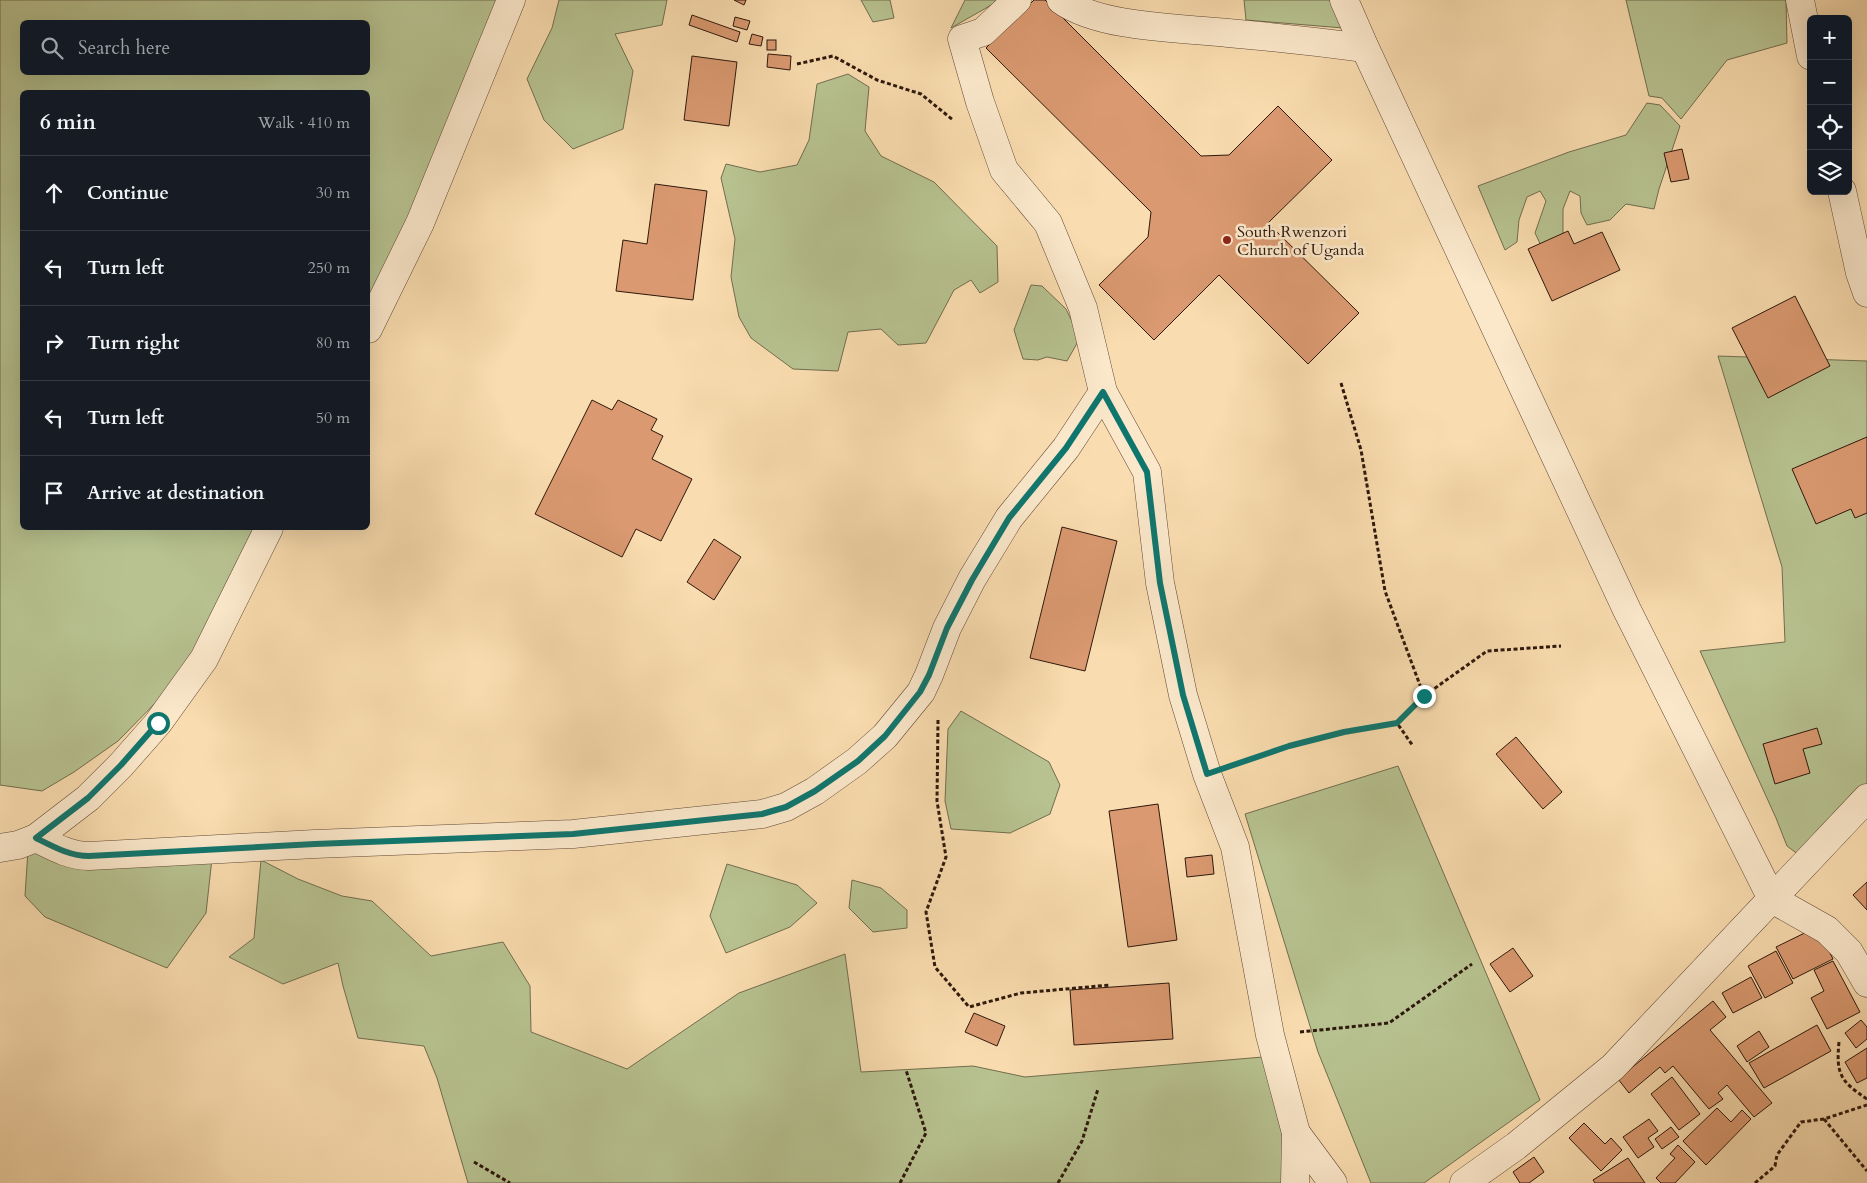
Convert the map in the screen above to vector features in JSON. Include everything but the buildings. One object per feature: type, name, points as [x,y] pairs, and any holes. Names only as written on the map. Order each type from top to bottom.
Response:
[{"type":"street","points":[[370,325],[420,224],[510,0]]},
{"type":"street","points":[[1017,0],[983,32],[962,40],[980,102],[1004,170],[1048,223],[1083,308],[1103,392],[1147,472],[1160,583],[1183,695],[1207,774],[1235,847],[1270,1035],[1296,1132],[1295,1183]]},
{"type":"street","points":[[1061,0],[1070,6],[1108,19],[1146,25],[1365,48]]},
{"type":"street","points":[[1344,0],[1627,610],[1772,899],[1827,930],[1849,952],[1867,983]]},
{"type":"street","points":[[1800,0],[1807,36]]},
{"type":"street","points":[[1843,195],[1865,278]]},
{"type":"street","points":[[36,838],[65,852],[78,856],[89,856],[315,844],[573,834],[762,814],[786,807],[815,791],[858,761],[885,736],[920,692],[929,675],[947,628],[972,580],[1009,518],[1066,448],[1103,392]]},
{"type":"street","points":[[0,848],[18,845],[36,838],[88,798],[121,765],[158,723],[204,659],[268,530]]},
{"type":"street","points":[[1464,1183],[1516,1146],[1613,1067],[1867,798]]},
{"type":"street","points":[[1296,1132],[1332,1183]]},
{"type":"path","points":[[797,64],[833,56],[877,80],[920,94],[956,124]]},
{"type":"path","points":[[1341,383],[1361,450],[1385,591],[1424,696]]},
{"type":"path","points":[[1207,774],[1289,746],[1344,732],[1397,723],[1424,696],[1488,651],[1562,646]]},
{"type":"path","points":[[920,692],[939,721],[937,801],[946,857],[926,912],[935,967],[969,1007],[1021,993],[1110,985]]},
{"type":"path","points":[[1397,723],[1413,746]]},
{"type":"path","points":[[1270,1035],[1389,1023],[1472,964]]},
{"type":"path","points":[[1839,1042],[1837,1063],[1841,1074],[1851,1088],[1867,1099]]},
{"type":"path","points":[[900,1183],[926,1133],[906,1070]]},
{"type":"path","points":[[1058,1183],[1082,1140],[1098,1089]]},
{"type":"path","points":[[1756,1183],[1774,1166],[1777,1155],[1801,1122],[1824,1119],[1867,1105]]},
{"type":"path","points":[[1824,1119],[1867,1171]]},
{"type":"path","points":[[474,1162],[510,1183]]},
{"type":"green space","points":[[0,0],[508,0],[370,322],[370,90],[20,90],[20,530],[269,530],[172,686],[118,741],[74,772],[42,791],[0,785]]},
{"type":"green space","points":[[559,0],[667,0],[662,25],[615,34],[633,71],[623,129],[573,149],[544,120],[527,79],[552,28]]},
{"type":"green space","points":[[861,0],[890,0],[894,18],[873,22]]},
{"type":"green space","points":[[965,0],[1000,0],[951,28]]},
{"type":"green space","points":[[1244,0],[1339,0],[1355,29],[1246,20]]},
{"type":"green space","points":[[1626,0],[1786,0],[1787,43],[1727,60],[1681,119],[1662,98],[1649,96]]},
{"type":"green space","points":[[848,74],[869,87],[865,131],[881,156],[934,182],[997,246],[998,282],[980,293],[971,280],[954,290],[926,343],[898,345],[881,329],[848,332],[838,371],[793,369],[751,338],[739,317],[731,277],[735,239],[721,178],[726,164],[760,172],[797,165],[809,140],[817,84]]},
{"type":"green space","points":[[1647,103],[1660,105],[1680,126],[1654,209],[1626,204],[1610,220],[1587,225],[1581,213],[1580,196],[1570,191],[1563,209],[1563,239],[1545,254],[1535,233],[1546,201],[1540,191],[1527,197],[1519,220],[1517,242],[1505,250],[1478,186],[1569,152],[1626,135]]},
{"type":"green space","points":[[1031,285],[1042,286],[1066,309],[1080,338],[1067,361],[1047,357],[1038,360],[1023,359],[1014,330]]},
{"type":"green space","points":[[1718,356],[1867,361],[1867,795],[1803,858],[1787,846],[1700,651],[1785,642],[1782,567]]},
{"type":"green space","points":[[961,711],[1049,762],[1060,785],[1050,814],[1010,833],[951,829],[945,801],[948,729]]},
{"type":"green space","points":[[1398,766],[1540,1100],[1424,1183],[1371,1183],[1318,1052],[1245,814]]},
{"type":"green space","points":[[214,840],[206,913],[167,968],[45,917],[25,896],[28,850]]},
{"type":"green space","points":[[261,860],[298,879],[342,896],[372,901],[431,956],[503,942],[530,986],[531,1032],[627,1069],[739,993],[845,954],[861,1072],[973,1066],[1025,1077],[1287,1055],[1296,1183],[468,1183],[437,1078],[424,1046],[358,1038],[338,963],[283,984],[229,957],[254,938]]},
{"type":"green space","points":[[727,864],[797,885],[817,903],[790,927],[726,953],[710,916]]},
{"type":"green space","points":[[852,880],[881,888],[907,910],[907,928],[873,932],[849,908]]},
{"type":"place","name":"South Rwenzori Church of Uganda","points":[[1227,240]]},
{"type":"route","points":[[158,723],[121,765],[88,798],[36,838],[65,852],[78,856],[89,856],[315,844],[573,834],[762,814],[786,807],[815,791],[858,761],[885,736],[920,692],[929,675],[947,628],[972,580],[1009,518],[1066,448],[1103,392],[1147,472],[1160,583],[1183,695],[1207,774],[1289,746],[1344,732],[1397,723],[1424,696]]}]
